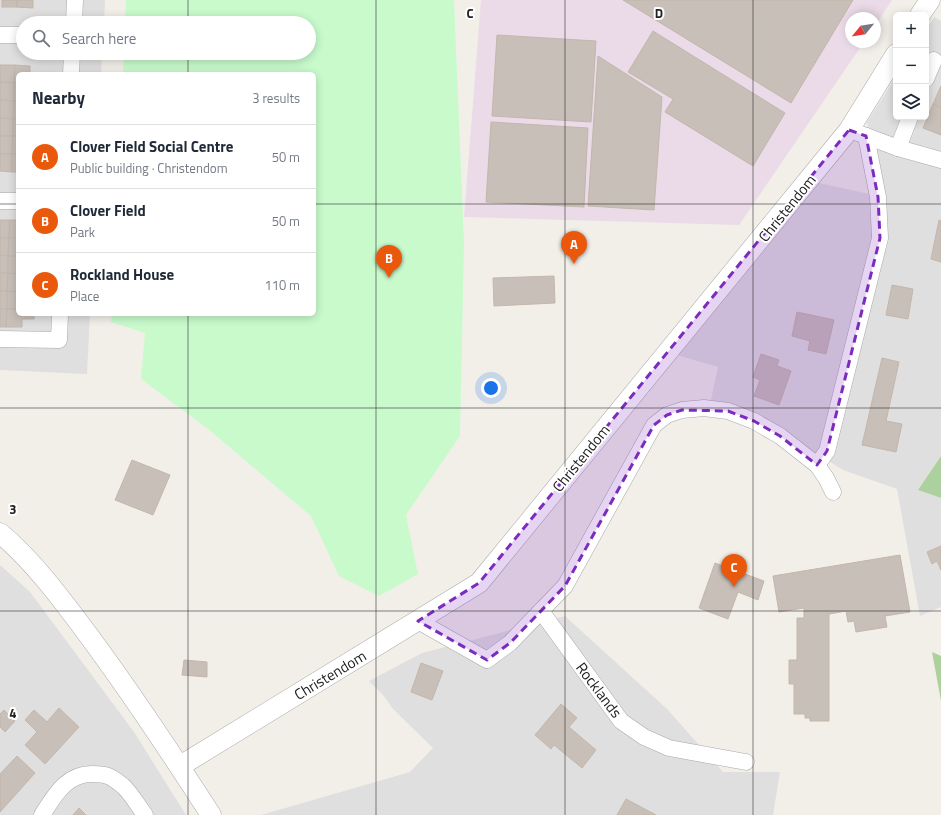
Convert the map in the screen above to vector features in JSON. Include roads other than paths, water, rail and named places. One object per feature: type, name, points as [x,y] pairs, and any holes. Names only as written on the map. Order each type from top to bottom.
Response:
[{"type":"street","points":[[74,16],[75,0]]},
{"type":"street","points":[[922,12],[930,0]]},
{"type":"street","points":[[0,35],[16,35]]},
{"type":"street","points":[[71,72],[72,60]]},
{"type":"street","name":"Christendom","points":[[180,766],[418,622],[479,583],[858,133],[893,60]]},
{"type":"street","points":[[929,72],[934,60]]},
{"type":"street","points":[[898,148],[909,120]]},
{"type":"street","points":[[858,133],[898,148],[941,160]]},
{"type":"street","points":[[817,465],[827,451],[880,238],[878,197],[858,133]]},
{"type":"street","points":[[0,201],[16,201]]},
{"type":"street","points":[[0,339],[59,340],[60,316]]},
{"type":"street","points":[[418,622],[487,660],[510,643],[565,586],[654,425],[667,415],[682,410],[704,408],[728,411],[754,421],[780,436],[817,465],[833,492]]},
{"type":"street","points":[[1,536],[30,562],[66,604],[118,676],[212,815]]},
{"type":"street","name":"Rocklands","points":[[541,611],[621,721],[644,737],[669,748],[746,762]]},
{"type":"street","points":[[42,815],[58,791],[69,781],[82,774],[106,774],[124,787],[145,815]]},
{"type":"place","name":"Clover Field Social Centre","points":[[574,264]]},
{"type":"place","name":"Clover Field","points":[[389,278]]},
{"type":"place","name":"Rockland House","points":[[734,587]]}]
